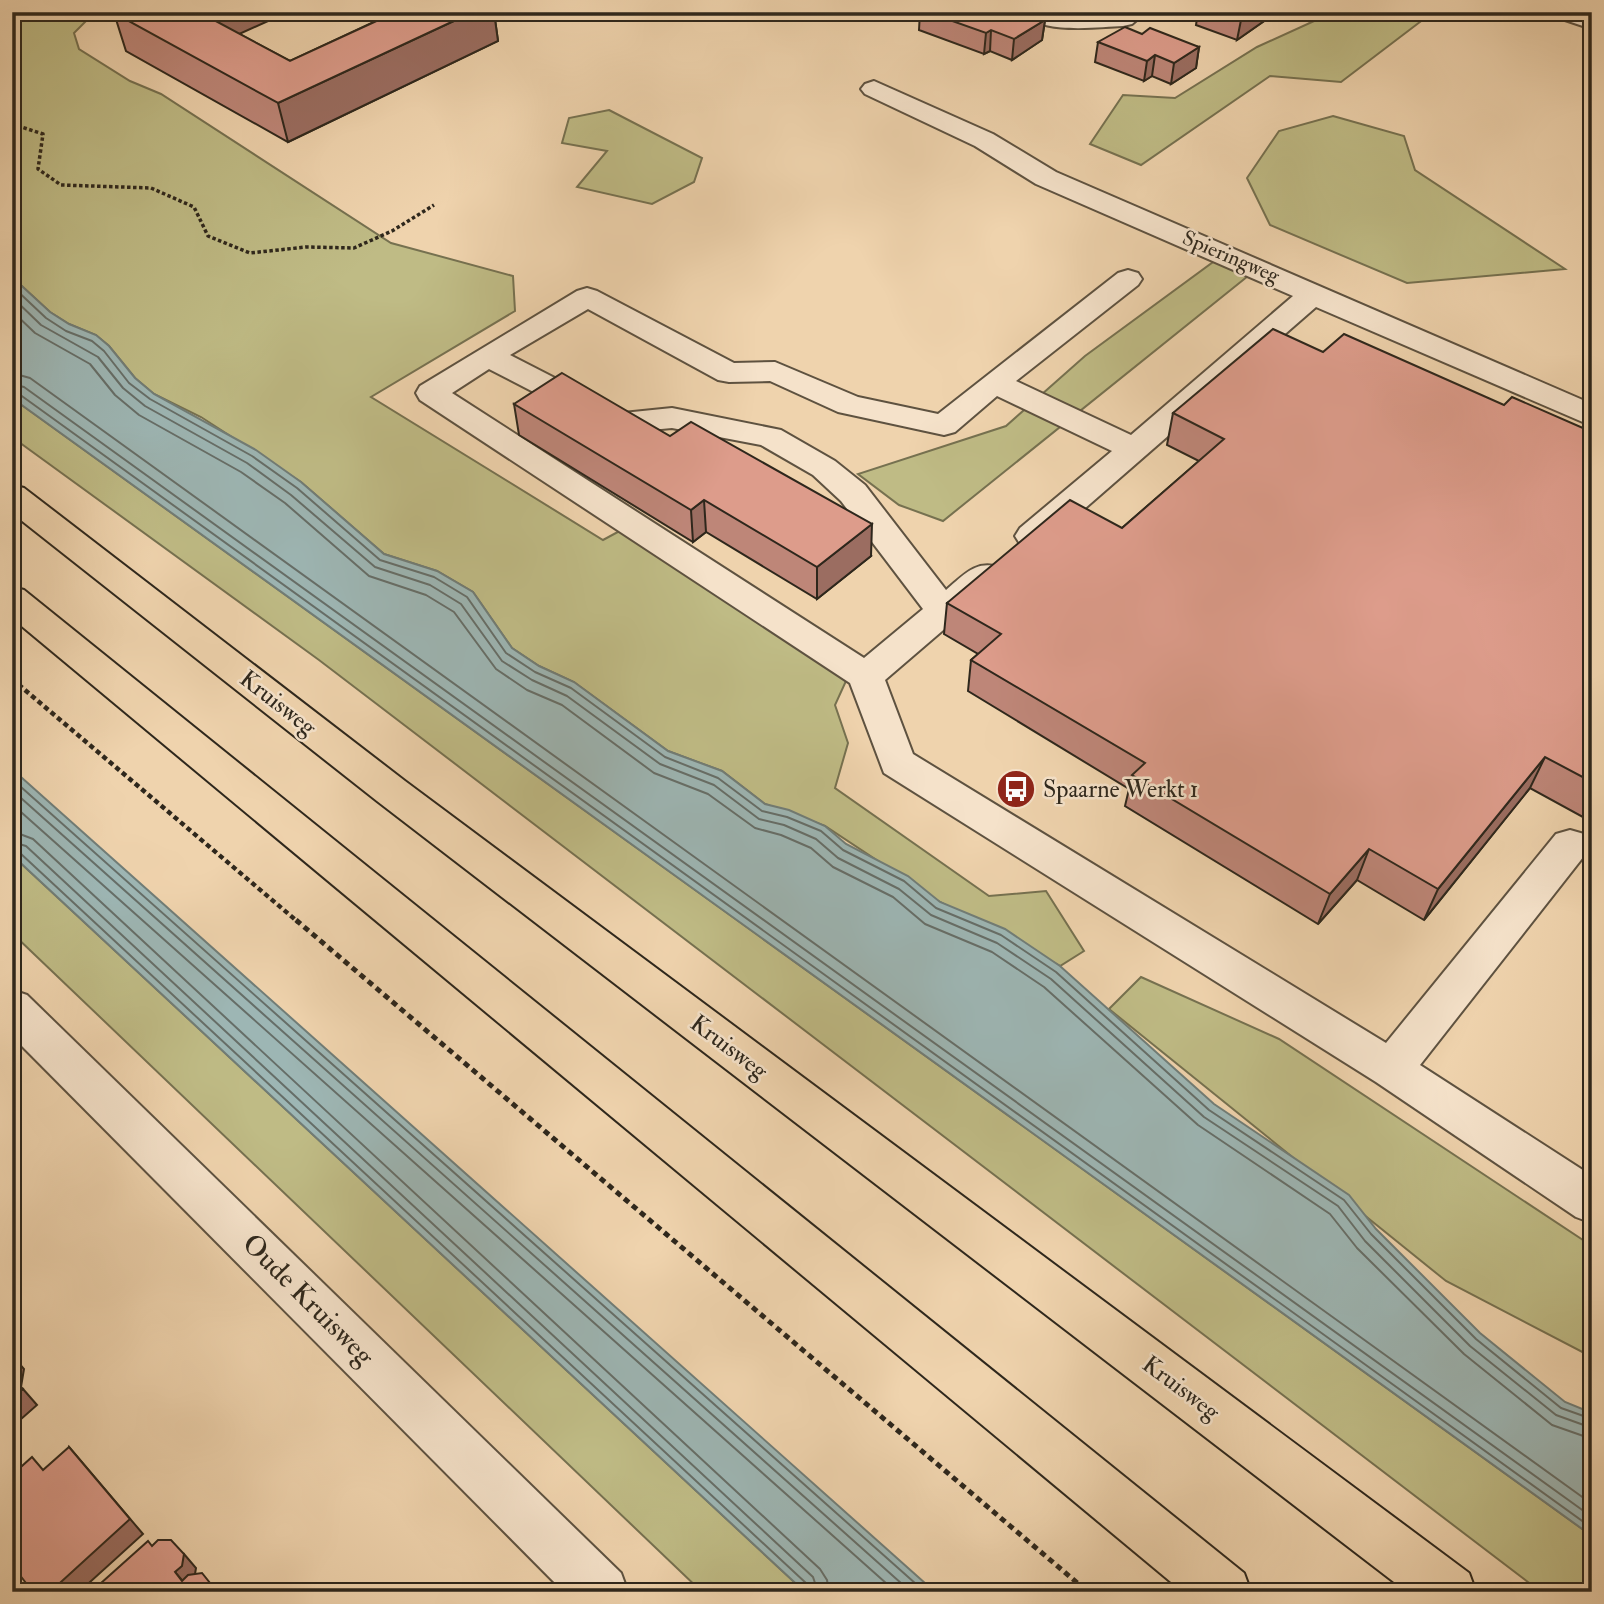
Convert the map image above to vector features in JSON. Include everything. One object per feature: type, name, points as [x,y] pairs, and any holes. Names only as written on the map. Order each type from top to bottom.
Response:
[{"type":"highway","name":"Kruisweg","points":[[12,496],[391,791],[1450,1592]]},
{"type":"highway","points":[[12,599],[1225,1592]]},
{"type":"street","points":[[1035,12],[1059,21],[1123,19],[1134,12]]},
{"type":"street","points":[[1564,12],[1592,22]]},
{"type":"street","name":"Spieringweg","points":[[874,89],[984,140],[1046,178],[1592,416]]},
{"type":"street","points":[[1128,279],[944,425],[849,405],[775,371],[729,373],[587,297],[431,393],[866,676],[897,764],[1588,1189]]},
{"type":"street","points":[[866,676],[1135,449],[1314,293]]},
{"type":"street","points":[[488,356],[618,423],[672,418],[770,437],[824,468],[853,493],[943,611]]},
{"type":"street","points":[[994,383],[1135,449]]},
{"type":"street","points":[[1391,1069],[1570,845]]},
{"type":"street","name":"Oude Kruisweg","points":[[12,1008],[602,1592]]},
{"type":"path","points":[[12,124],[43,134],[37,169],[61,185],[151,188],[194,208],[208,236],[250,253],[306,247],[354,248],[392,231],[434,205]]},
{"type":"path","points":[[12,679],[1088,1592]]},
{"type":"shaded area","points":[[12,12],[95,12],[74,33],[79,49],[130,81],[161,94],[391,243],[513,276],[515,311],[371,397],[603,540],[627,527],[851,670],[835,705],[848,743],[835,788],[989,896],[1046,891],[1084,951],[1060,966],[940,902],[825,826],[765,804],[722,771],[668,751],[574,682],[539,666],[512,648],[473,592],[437,571],[384,554],[301,482],[201,417],[154,394],[135,378],[109,346],[96,335],[69,324],[50,312],[12,277]]},
{"type":"shaded area","points":[[1305,12],[1433,12],[1341,82],[1270,76],[1141,165],[1090,144],[1123,95],[1175,98],[1257,47],[1312,22],[1296,18]]},
{"type":"shaded area","points":[[609,110],[702,158],[694,182],[652,204],[577,187],[607,151],[562,143],[569,118]]},
{"type":"shaded area","points":[[1333,116],[1404,136],[1415,170],[1565,269],[1407,283],[1270,225],[1247,178],[1279,131]]},
{"type":"shaded area","points":[[1220,257],[1253,272],[943,521],[899,505],[858,474],[1006,426],[1085,356]]},
{"type":"shaded area","points":[[12,398],[1592,1536],[1592,1592],[1541,1592],[319,660],[12,437]]},
{"type":"shaded area","points":[[12,855],[805,1592],[702,1592],[12,933]]},
{"type":"shaded area","points":[[1141,977],[1279,1039],[1592,1246],[1592,1357],[1446,1281],[1109,1009]]},
{"type":"water","points":[[12,277],[50,312],[69,324],[96,335],[109,346],[135,378],[154,394],[256,450],[301,482],[384,554],[437,571],[473,592],[512,648],[539,666],[574,682],[668,751],[722,771],[765,804],[789,810],[825,826],[846,844],[908,876],[940,902],[1005,929],[1060,966],[1214,1104],[1349,1195],[1376,1229],[1480,1333],[1565,1402],[1592,1413],[1592,1536],[12,398]]},
{"type":"water","points":[[12,769],[935,1592],[805,1592],[12,855]]},
{"type":"building","points":[[199,12],[290,61],[396,12],[473,12],[278,103],[114,13]]},
{"type":"building","points":[[927,12],[1025,12],[1045,20],[1014,39],[991,30],[986,33]]},
{"type":"building","points":[[1220,12],[1252,12],[1241,20]]},
{"type":"building","points":[[1125,27],[1142,34],[1150,28],[1199,47],[1174,63],[1155,55],[1147,61],[1098,42]]},
{"type":"building","points":[[1273,329],[1323,352],[1344,334],[1504,405],[1512,397],[1592,432],[1592,782],[1545,757],[1438,889],[1369,849],[1330,894],[1132,775],[1145,763],[971,660],[1001,634],[947,603],[1070,500],[1122,528],[1224,439],[1173,413]]},
{"type":"building","points":[[562,373],[670,436],[691,422],[872,524],[817,567],[704,500],[691,510],[514,404]]},
{"type":"building","points":[[12,1378],[23,1389],[12,1398]]},
{"type":"building","points":[[69,1447],[130,1519],[50,1592],[33,1592],[12,1565],[12,1495],[19,1489],[12,1481],[12,1475],[32,1457],[43,1470]]},
{"type":"building","points":[[158,1540],[171,1540],[184,1554],[182,1566],[175,1572],[182,1581],[188,1575],[202,1573],[214,1588],[213,1592],[91,1592],[148,1541],[152,1546]]},
{"type":"place","name":"Spaarne Werkt 1","points":[[1016,789]]}]
